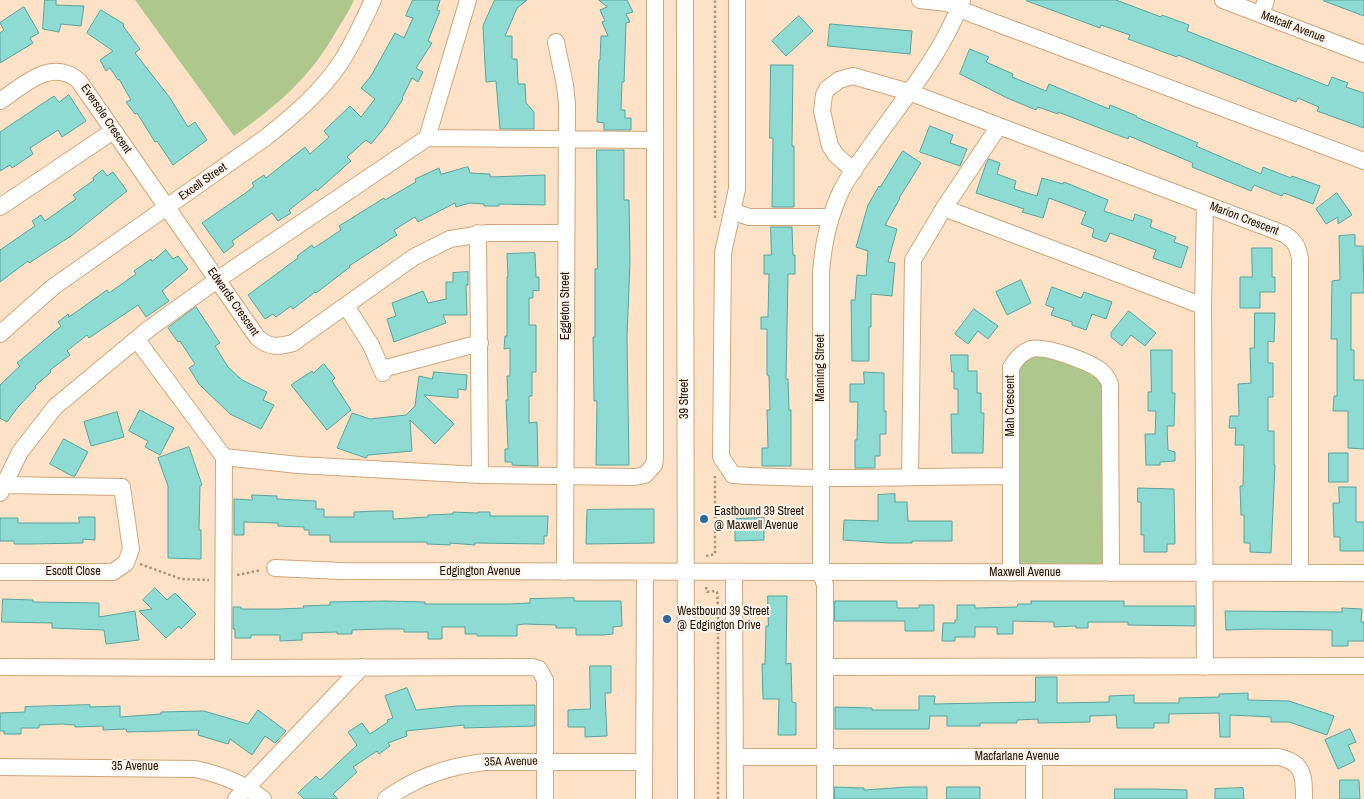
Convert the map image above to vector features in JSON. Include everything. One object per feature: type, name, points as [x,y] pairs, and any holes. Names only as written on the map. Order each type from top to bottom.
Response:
[{"type":"street","name":"Excell Street","points":[[0,334],[53,287],[265,138],[307,102],[341,62],[359,31],[373,0]]},
{"type":"street","points":[[427,138],[468,0]]},
{"type":"street","points":[[224,457],[298,465],[480,476],[645,476],[654,465],[655,458],[655,0]]},
{"type":"street","name":"39 Street","points":[[684,0],[686,799]]},
{"type":"street","points":[[737,0],[737,189],[723,253],[722,457],[733,474],[821,477],[1011,476]]},
{"type":"street","points":[[920,0],[961,4],[1364,161]]},
{"type":"street","name":"Metcalf Avenue","points":[[1223,0],[1264,7],[1364,54]]},
{"type":"street","name":"Manning Street","points":[[825,799],[825,585],[821,573],[820,273],[824,244],[831,217],[843,188],[940,46],[961,4]]},
{"type":"street","name":"Eggleton Street","points":[[556,42],[567,94],[566,572]]},
{"type":"street","name":"Eversole Crescent","points":[[0,101],[37,76],[52,71],[67,73],[80,81],[167,208]]},
{"type":"street","points":[[854,171],[836,155],[830,146],[822,110],[824,95],[827,89],[840,80],[852,76],[908,92]]},
{"type":"street","name":"Marion Crescent","points":[[908,92],[1284,234],[1294,241],[1299,251],[1300,573]]},
{"type":"street","points":[[910,476],[913,260],[944,208],[999,126]]},
{"type":"street","points":[[0,207],[114,131]]},
{"type":"street","points":[[128,560],[131,541],[122,487],[2,489],[20,452],[55,407],[150,328],[217,280],[427,138],[654,140]]},
{"type":"street","points":[[1205,204],[1203,306],[1205,667]]},
{"type":"street","name":"Edwards Crescent","points":[[167,208],[257,337],[269,346],[284,346],[293,343],[425,250],[450,239],[478,233],[566,233]]},
{"type":"street","points":[[944,208],[1203,306]]},
{"type":"street","points":[[732,211],[749,217],[831,217]]},
{"type":"street","points":[[478,233],[480,476]]},
{"type":"street","points":[[346,306],[365,334],[382,371],[480,343]]},
{"type":"street","points":[[137,340],[224,457],[223,668]]},
{"type":"street","name":"Mah Crescent","points":[[1011,573],[1011,367],[1016,359],[1030,350],[1046,349],[1091,365],[1103,373],[1110,384],[1111,573]]},
{"type":"street","name":"Escott Close","points":[[0,572],[107,572],[118,570],[128,560]]},
{"type":"street","name":"Edgington Avenue","points":[[275,568],[341,572],[686,572]]},
{"type":"street","points":[[644,572],[644,799]]},
{"type":"street","name":"Maxwell Avenue","points":[[686,572],[1364,573]]},
{"type":"street","points":[[734,573],[734,799]]},
{"type":"street","points":[[825,668],[1364,666]]},
{"type":"street","points":[[0,667],[532,667],[539,669],[544,680],[545,799]]},
{"type":"street","points":[[241,793],[362,667]]},
{"type":"street","name":"Macfarlane Avenue","points":[[734,757],[1278,757],[1285,758],[1298,766],[1303,777],[1304,799]]},
{"type":"street","points":[[1034,757],[1034,799]]},
{"type":"street","name":"35A Avenue","points":[[386,799],[414,782],[455,766],[485,762],[644,762]]},
{"type":"street","name":"35 Avenue","points":[[0,767],[182,768],[209,772],[237,782],[241,793],[263,799]]},
{"type":"path","points":[[128,560],[182,579],[199,581],[275,568]]},
{"type":"path","points":[[706,588],[707,592],[715,591],[717,595],[718,799]]},
{"type":"green space","points":[[135,0],[354,0],[327,47],[304,76],[265,113],[234,136]]},
{"type":"green space","points":[[1030,350],[1103,373],[1111,573],[1011,573],[1011,375]]},
{"type":"building","points":[[45,0],[56,0],[56,5],[84,6],[81,26],[61,24],[59,32],[43,29]]},
{"type":"building","points":[[413,0],[440,0],[437,10],[440,11],[428,41],[432,43],[416,68],[423,72],[418,82],[412,78],[403,99],[385,127],[371,144],[366,140],[347,157],[351,161],[317,191],[316,189],[289,210],[291,213],[278,221],[272,213],[232,241],[234,245],[224,253],[202,223],[247,192],[254,186],[252,183],[264,175],[266,178],[305,147],[310,154],[329,137],[324,131],[350,106],[361,117],[375,99],[361,88],[371,76],[395,33],[404,38],[413,18],[406,16]]},
{"type":"building","points":[[495,0],[527,0],[517,8],[505,36],[512,36],[512,59],[517,59],[518,84],[525,84],[526,103],[534,112],[534,129],[500,129],[496,81],[486,82],[483,26]]},
{"type":"building","points":[[599,0],[627,0],[633,12],[626,14],[630,22],[626,23],[621,110],[625,110],[625,118],[631,118],[631,130],[604,130],[604,123],[597,122],[601,36],[608,36],[602,22],[605,21],[600,10],[607,7]]},
{"type":"building","points":[[1027,0],[1116,0],[1161,17],[1162,15],[1189,25],[1187,31],[1328,86],[1332,77],[1348,83],[1346,87],[1364,93],[1364,128],[1317,111],[1319,107],[1298,98],[1296,102],[1178,55],[1177,57],[1128,39],[1130,35],[1101,25],[1100,28]]},
{"type":"building","points":[[1364,0],[1364,16],[1324,1]]},
{"type":"building","points":[[24,7],[39,33],[30,38],[33,43],[0,63],[0,33],[4,30],[0,23]]},
{"type":"building","points":[[101,10],[124,24],[123,26],[140,49],[135,53],[170,98],[188,127],[195,122],[207,140],[173,165],[157,141],[155,142],[137,113],[135,114],[126,102],[131,100],[119,79],[110,68],[106,71],[100,60],[113,51],[87,33]]},
{"type":"building","points":[[799,16],[813,31],[786,56],[772,41]]},
{"type":"building","points":[[830,24],[912,31],[910,54],[828,46]]},
{"type":"building","points":[[970,49],[989,57],[986,62],[1013,74],[1012,77],[1046,91],[1049,84],[1109,109],[1110,105],[1198,143],[1196,146],[1261,174],[1263,167],[1291,178],[1292,176],[1320,186],[1313,204],[1284,193],[1282,196],[1254,185],[1251,191],[1192,167],[1193,163],[1129,136],[1128,139],[1058,112],[1058,114],[1038,107],[1036,110],[1007,98],[960,74]]},
{"type":"building","points":[[771,65],[793,65],[792,146],[794,146],[794,207],[772,207],[773,138],[770,138]]},
{"type":"building","points":[[69,95],[86,121],[62,137],[58,130],[30,148],[33,154],[12,168],[10,165],[0,171],[0,132],[54,96],[59,102]]},
{"type":"building","points":[[930,126],[953,135],[950,143],[967,149],[960,166],[920,152]]},
{"type":"building","points":[[597,150],[624,150],[624,200],[629,200],[630,261],[627,337],[629,465],[596,465],[597,401],[594,401],[593,337],[595,337],[595,269],[597,269]]},
{"type":"building","points":[[903,151],[921,163],[885,225],[897,229],[888,262],[895,263],[892,296],[871,294],[869,361],[852,361],[851,300],[855,300],[857,275],[866,276],[868,251],[856,247],[868,205]]},
{"type":"building","points":[[989,159],[1000,163],[997,174],[1016,181],[1014,189],[1037,196],[1042,178],[1063,184],[1064,182],[1108,200],[1104,211],[1133,221],[1135,214],[1152,220],[1150,227],[1176,237],[1174,242],[1188,247],[1181,268],[1153,258],[1156,250],[1110,233],[1106,242],[1092,237],[1094,229],[1081,224],[1086,212],[1049,198],[1043,218],[1022,212],[1024,209],[976,193]]},
{"type":"building","points":[[468,167],[470,173],[490,174],[490,177],[545,175],[545,205],[499,204],[499,206],[484,206],[484,204],[470,203],[456,207],[455,203],[418,222],[415,217],[394,230],[397,235],[349,266],[293,309],[291,306],[276,317],[273,314],[265,319],[248,295],[298,258],[297,256],[312,245],[314,248],[341,230],[339,226],[384,198],[385,200],[416,182],[415,179],[439,168],[441,174]]},
{"type":"building","points":[[103,170],[107,176],[113,172],[127,191],[71,236],[29,263],[28,261],[0,282],[0,250],[35,226],[32,221],[41,215],[45,221],[76,199],[73,195],[94,180],[93,178]]},
{"type":"building","points":[[1337,193],[1352,215],[1338,224],[1338,217],[1326,224],[1316,209]]},
{"type":"building","points":[[771,227],[792,227],[793,255],[795,255],[795,274],[788,274],[786,379],[788,379],[789,410],[791,410],[791,466],[762,466],[762,448],[768,448],[767,410],[770,410],[769,376],[767,375],[767,329],[761,329],[761,317],[768,317],[769,274],[764,274],[764,255],[771,255]]},
{"type":"building","points":[[1355,235],[1355,246],[1363,246],[1364,293],[1351,293],[1351,350],[1354,350],[1354,380],[1364,380],[1364,449],[1348,448],[1348,411],[1333,411],[1334,396],[1337,396],[1337,339],[1331,339],[1332,281],[1340,280],[1339,236]]},
{"type":"building","points":[[1252,248],[1272,248],[1272,277],[1275,277],[1275,292],[1260,292],[1260,308],[1240,308],[1240,277],[1252,277]]},
{"type":"building","points":[[166,250],[173,259],[178,256],[188,269],[162,291],[169,301],[146,317],[138,305],[89,338],[87,335],[67,351],[70,355],[50,370],[51,372],[35,386],[36,388],[7,422],[0,418],[0,385],[20,366],[17,363],[61,326],[58,322],[68,314],[69,317],[107,290],[109,293],[136,274],[134,271],[151,259],[152,261]]},
{"type":"building","points":[[535,253],[536,277],[539,277],[539,291],[533,290],[533,298],[529,298],[529,325],[536,325],[536,372],[532,372],[532,396],[529,396],[529,423],[537,422],[538,466],[512,465],[512,462],[505,462],[505,449],[508,449],[507,376],[510,376],[510,348],[504,349],[505,336],[507,336],[507,254]]},
{"type":"building","points":[[468,272],[468,285],[466,285],[467,315],[443,315],[446,323],[394,342],[387,319],[396,316],[392,303],[423,291],[428,303],[446,299],[446,282],[453,282],[453,273]]},
{"type":"building","points":[[1021,280],[1031,303],[1007,315],[996,292]]},
{"type":"building","points":[[1052,287],[1081,298],[1084,292],[1112,302],[1106,319],[1092,314],[1086,330],[1072,325],[1072,322],[1051,315],[1054,308],[1046,305]]},
{"type":"building","points":[[196,307],[220,343],[215,346],[228,367],[242,380],[267,392],[263,400],[274,405],[261,429],[230,414],[199,384],[189,368],[195,364],[180,341],[178,342],[168,328]]},
{"type":"building","points":[[974,309],[998,326],[988,339],[978,331],[968,344],[955,334]]},
{"type":"building","points":[[1129,311],[1156,333],[1145,346],[1131,335],[1122,346],[1111,337],[1111,333]]},
{"type":"building","points":[[1255,313],[1275,313],[1274,342],[1268,341],[1268,363],[1273,363],[1273,397],[1268,397],[1268,431],[1274,431],[1275,465],[1271,553],[1250,552],[1250,543],[1244,543],[1244,515],[1241,515],[1240,486],[1243,486],[1244,445],[1235,445],[1236,428],[1229,428],[1230,416],[1239,416],[1238,384],[1251,383],[1250,348],[1254,348]]},
{"type":"building","points":[[1151,350],[1172,350],[1172,393],[1175,393],[1174,426],[1167,426],[1168,450],[1175,452],[1175,461],[1160,462],[1160,465],[1146,465],[1145,434],[1155,434],[1156,411],[1148,411],[1148,392],[1151,392]]},
{"type":"building","points":[[951,355],[968,355],[968,371],[977,371],[977,393],[981,393],[981,413],[984,413],[983,453],[952,453],[951,414],[958,414],[958,389],[954,389]]},
{"type":"building","points":[[324,364],[335,378],[332,381],[351,410],[327,430],[291,385],[312,371],[313,373]]},
{"type":"building","points":[[434,372],[467,375],[466,390],[458,389],[458,398],[424,395],[454,424],[435,444],[410,420],[412,451],[368,455],[366,458],[337,448],[352,413],[370,419],[406,415],[415,406],[419,376],[432,379]]},
{"type":"building","points":[[864,372],[884,373],[886,434],[880,434],[880,456],[875,456],[875,468],[855,468],[858,402],[850,402],[850,384],[864,384]]},
{"type":"building","points":[[140,410],[174,428],[160,455],[145,447],[148,441],[129,431]]},
{"type":"building","points":[[117,412],[124,437],[91,446],[84,422]]},
{"type":"building","points":[[64,439],[88,452],[75,476],[50,464]]},
{"type":"building","points":[[189,447],[202,485],[200,486],[199,530],[201,530],[201,559],[168,558],[168,486],[158,458]]},
{"type":"building","points":[[1329,453],[1348,453],[1348,482],[1329,482]]},
{"type":"building","points":[[1339,487],[1356,487],[1356,522],[1364,522],[1364,551],[1340,551],[1340,537],[1334,537],[1333,503],[1339,503]]},
{"type":"building","points":[[1138,488],[1174,489],[1175,544],[1167,544],[1167,552],[1144,552],[1144,535],[1141,535],[1141,502],[1138,502]]},
{"type":"building","points":[[895,494],[895,502],[907,502],[908,521],[952,521],[952,541],[888,543],[843,540],[844,520],[878,521],[878,495]]},
{"type":"building","points":[[252,495],[277,496],[277,499],[316,501],[316,509],[324,509],[324,517],[354,517],[354,512],[378,511],[393,511],[393,519],[428,517],[428,515],[453,514],[453,512],[490,512],[490,516],[548,516],[547,536],[544,536],[544,544],[475,543],[475,545],[450,543],[450,545],[427,544],[427,542],[330,542],[330,535],[309,535],[309,530],[304,530],[304,527],[278,526],[278,523],[244,522],[244,535],[234,535],[234,499],[252,500]]},
{"type":"building","points":[[654,509],[654,543],[586,544],[587,510]]},
{"type":"building","points":[[79,517],[95,517],[95,540],[83,539],[83,543],[30,544],[14,544],[14,541],[0,541],[0,518],[18,518],[18,523],[79,523]]},
{"type":"building","points":[[764,518],[764,540],[735,541],[735,519]]},
{"type":"building","points":[[155,588],[167,600],[175,593],[196,614],[181,629],[179,626],[166,638],[139,611],[152,609],[143,600]]},
{"type":"building","points":[[768,596],[787,596],[786,664],[791,663],[792,702],[796,703],[796,735],[778,735],[779,699],[763,699],[762,664],[765,664]]},
{"type":"building","points":[[574,598],[574,601],[621,601],[622,626],[613,627],[613,634],[603,635],[576,635],[576,628],[556,628],[556,625],[525,624],[517,625],[517,636],[477,636],[477,634],[465,634],[465,627],[442,627],[442,639],[428,639],[428,632],[404,632],[404,629],[384,629],[352,630],[352,634],[337,634],[337,632],[302,633],[302,640],[280,641],[280,635],[251,635],[251,638],[235,638],[235,629],[233,629],[233,607],[241,607],[241,609],[280,609],[330,605],[330,602],[385,601],[425,602],[425,604],[509,604],[530,603],[530,599]]},
{"type":"building","points":[[3,599],[33,600],[33,602],[99,603],[99,617],[135,611],[139,640],[106,644],[104,630],[52,628],[52,623],[2,622]]},
{"type":"building","points":[[835,601],[897,601],[897,608],[919,608],[919,605],[934,605],[934,631],[905,631],[905,621],[835,621]]},
{"type":"building","points":[[1031,601],[1124,601],[1124,606],[1195,606],[1195,626],[1128,625],[1128,622],[1088,622],[1088,628],[1076,628],[1076,626],[1054,627],[1054,622],[1013,621],[1013,634],[997,634],[997,627],[975,627],[975,637],[955,637],[955,641],[942,641],[943,623],[955,623],[955,620],[957,620],[957,605],[975,605],[975,608],[1017,607],[1018,604],[1031,604]]},
{"type":"building","points":[[1342,608],[1362,609],[1361,622],[1364,622],[1364,641],[1348,641],[1348,646],[1332,646],[1332,630],[1226,630],[1225,611],[1342,612]]},
{"type":"building","points":[[590,666],[611,666],[611,693],[605,693],[607,736],[585,737],[585,727],[568,727],[568,710],[590,709]]},
{"type":"building","points":[[1036,677],[1057,677],[1057,703],[1109,702],[1109,696],[1134,695],[1134,703],[1179,703],[1179,698],[1219,697],[1219,694],[1248,693],[1248,700],[1289,701],[1334,716],[1327,735],[1289,722],[1271,722],[1271,717],[1230,715],[1230,737],[1220,737],[1219,713],[1169,714],[1169,723],[1154,723],[1154,728],[1117,728],[1116,715],[1090,716],[1090,722],[1038,723],[1038,719],[1017,720],[1017,723],[980,723],[980,726],[947,726],[947,716],[930,716],[929,729],[835,729],[835,707],[872,708],[872,710],[919,710],[919,696],[935,696],[934,704],[1035,702]]},
{"type":"building","points":[[407,688],[416,710],[457,706],[535,705],[535,726],[464,728],[464,725],[406,731],[407,736],[388,743],[390,746],[379,754],[377,751],[353,767],[357,772],[333,794],[338,799],[304,799],[298,793],[316,776],[320,780],[357,745],[348,732],[362,723],[370,734],[388,722],[387,720],[393,718],[385,696]]},
{"type":"building","points":[[90,705],[90,707],[120,706],[120,717],[161,714],[161,712],[204,711],[248,724],[258,710],[286,731],[275,743],[265,736],[252,755],[230,739],[228,744],[198,735],[199,730],[127,732],[126,729],[103,730],[103,726],[75,727],[75,725],[62,724],[39,725],[39,728],[21,728],[21,734],[4,734],[4,731],[0,731],[0,713],[25,712],[25,707]]},
{"type":"building","points":[[1350,729],[1356,742],[1348,745],[1355,761],[1338,769],[1325,740]]},
{"type":"building","points":[[1340,780],[1359,780],[1360,799],[1340,799]]},
{"type":"building","points":[[835,787],[864,788],[864,790],[927,787],[927,799],[835,799]]},
{"type":"building","points":[[947,787],[980,787],[980,799],[947,799]]},
{"type":"building","points":[[1243,788],[1244,799],[1215,799],[1215,789]]},
{"type":"building","points":[[1115,789],[1187,790],[1187,799],[1115,799]]},
{"type":"place","name":"Eastbound 39 Street @ Maxwell Avenue","points":[[704,519]]},
{"type":"place","name":"Westbound 39 Street @ Edgington Drive","points":[[667,619]]}]
